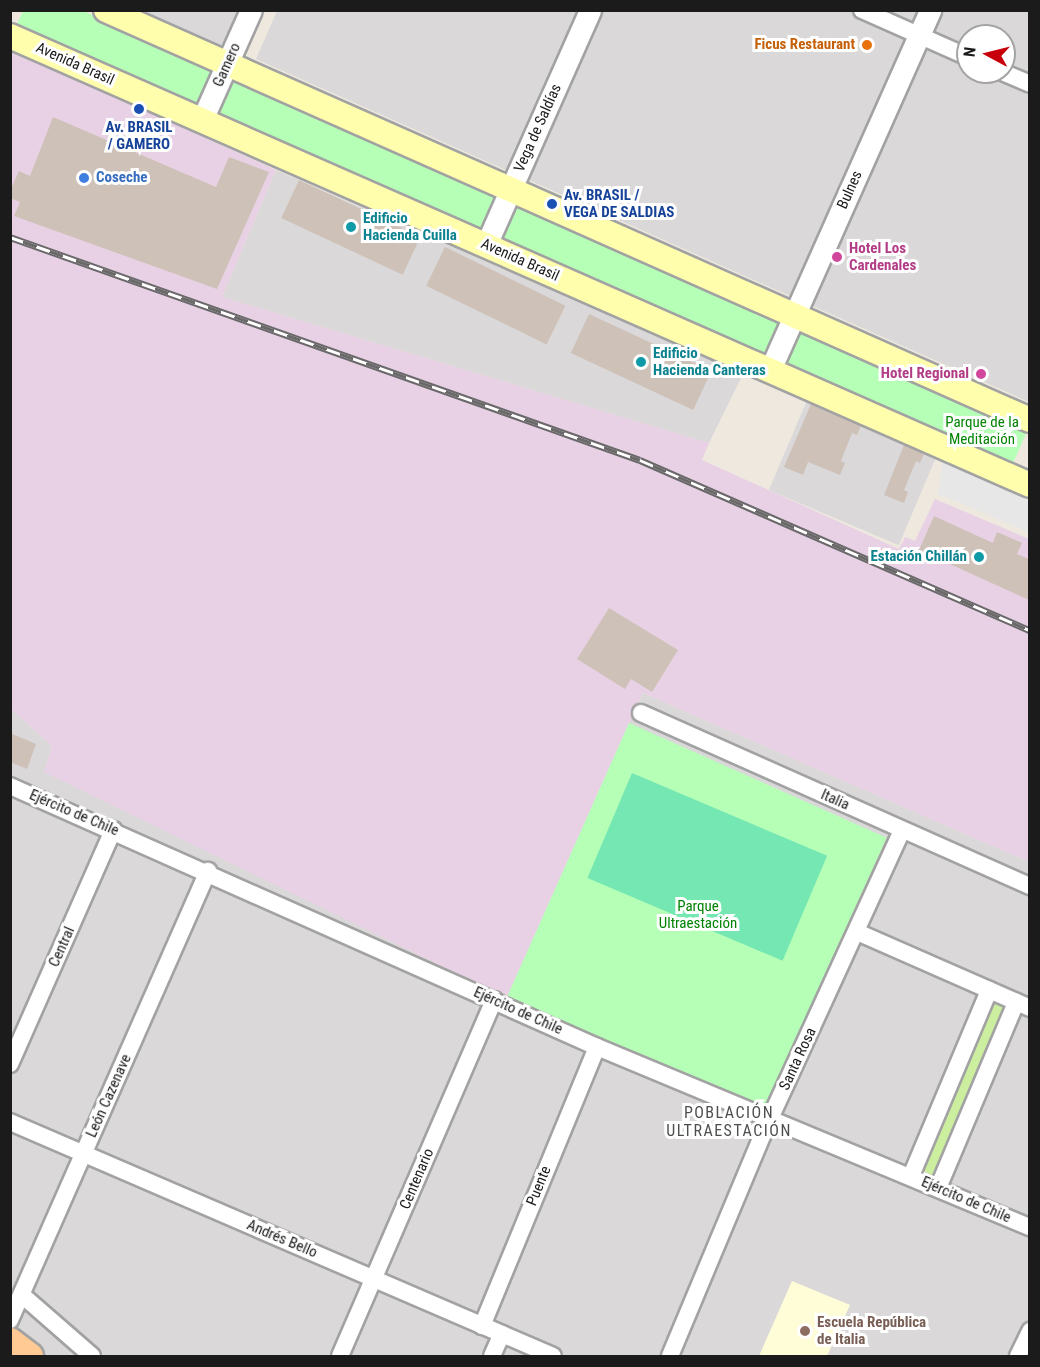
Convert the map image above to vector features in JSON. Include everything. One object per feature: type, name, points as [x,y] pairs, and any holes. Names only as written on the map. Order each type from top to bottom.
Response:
[{"type":"main road","points":[[106,10],[1029,420]]},
{"type":"main road","name":"Avenida Brasil","points":[[10,36],[1029,485]]},
{"type":"main road","points":[[10,1341],[30,1356]]},
{"type":"street","name":"Gamero","points":[[202,120],[251,10]]},
{"type":"street","name":"Vega de Saldías","points":[[486,245],[591,10]]},
{"type":"street","points":[[862,10],[956,52]]},
{"type":"street","name":"Bulnes","points":[[770,370],[930,10]]},
{"type":"street","name":"Italia","points":[[641,713],[1029,886]]},
{"type":"street","name":"Ejército de Chile","points":[[10,786],[208,871],[597,1047],[1029,1227]]},
{"type":"street","name":"Central","points":[[10,1064],[113,830]]},
{"type":"street","name":"Santa Rosa","points":[[670,1356],[770,1120],[902,830]]},
{"type":"street","name":"León Cazenave","points":[[10,1320],[208,871]]},
{"type":"street","points":[[857,932],[1023,1005],[938,1188]]},
{"type":"street","points":[[911,1176],[989,990]]},
{"type":"street","name":"Centenario","points":[[340,1356],[494,1000]]},
{"type":"street","name":"Puente","points":[[482,1326],[597,1047]]},
{"type":"street","name":"Andrés Bello","points":[[10,1122],[553,1356]]},
{"type":"street","points":[[22,1295],[92,1356]]},
{"type":"street","points":[[1018,1356],[1029,1331]]},
{"type":"street","points":[[492,1356],[502,1334]]},
{"type":"shaded area","points":[[141,11],[242,11],[225,48]]},
{"type":"shaded area","points":[[277,11],[1029,11],[1029,402],[256,59]]},
{"type":"shaded area","points":[[10,49],[276,170],[222,297],[709,443],[702,460],[899,549],[905,537],[915,541],[935,499],[1029,539],[1029,862],[643,693],[509,999],[44,772],[52,746],[10,708]]},
{"type":"shaded area","points":[[276,170],[743,374],[709,443],[222,297]]},
{"type":"shaded area","points":[[808,398],[938,453],[899,545],[769,490]]},
{"type":"shaded area","points":[[944,455],[1029,491],[1029,532],[938,494]]},
{"type":"shaded area","points":[[643,693],[1029,862],[1029,1356],[11,1356],[10,708],[52,746],[44,772],[629,723]]},
{"type":"shaded area","name":"Escuela República de Italia","points":[[792,1281],[850,1305],[827,1356],[759,1356]]},
{"type":"green space","points":[[23,11],[83,11],[218,68],[199,112],[15,29]]},
{"type":"green space","points":[[234,74],[503,194],[484,239],[214,119]]},
{"type":"green space","points":[[516,198],[782,322],[765,360],[498,236]]},
{"type":"green space","name":"Parque de la Meditación","points":[[797,326],[1028,429],[1011,468],[780,365]]},
{"type":"green space","name":"Parque Ultraestación","points":[[629,723],[887,838],[764,1113],[507,998]]},
{"type":"green space","points":[[632,773],[827,856],[783,961],[587,878]]},
{"type":"green space","points":[[988,1000],[1006,1008],[931,1176],[913,1168]]},
{"type":"building","points":[[53,117],[216,187],[229,157],[269,172],[217,289],[14,216],[20,202],[10,198],[10,191],[19,171],[30,176]]},
{"type":"building","name":"Edificio Hacienda Cuilla","points":[[299,180],[420,237],[403,275],[281,218]]},
{"type":"building","points":[[445,247],[565,306],[547,344],[426,286]]},
{"type":"building","name":"Edificio Hacienda Canteras","points":[[589,314],[711,371],[693,410],[571,353]]},
{"type":"building","points":[[811,404],[861,426],[857,435],[852,433],[841,461],[845,463],[840,475],[808,462],[803,475],[784,467]]},
{"type":"building","points":[[904,445],[924,454],[920,463],[916,461],[904,490],[908,492],[904,503],[884,495]]},
{"type":"building","name":"Estación Chillán","points":[[934,516],[993,543],[997,532],[1022,543],[1017,554],[1029,559],[1029,600],[919,550]]},
{"type":"building","points":[[609,608],[678,650],[652,692],[631,679],[625,689],[577,659]]},
{"type":"building","points":[[10,733],[36,744],[27,769],[10,762]]},
{"type":"railway","points":[[10,237],[640,460],[1030,630]]},
{"type":"place","name":"Ficus Restaurant","points":[[867,45]]},
{"type":"place","name":"Av. BRASIL / GAMERO","points":[[139,109]]},
{"type":"place","name":"Coseche","points":[[84,178]]},
{"type":"place","name":"Av. BRASIL / VEGA DE SALDIAS","points":[[552,204]]},
{"type":"place","name":"Edificio Hacienda Cuilla","points":[[351,227]]},
{"type":"place","name":"Hotel Los Cardenales","points":[[837,257]]},
{"type":"place","name":"Edificio Hacienda Canteras","points":[[641,362]]},
{"type":"place","name":"Hotel Regional","points":[[981,374]]},
{"type":"place","name":"Estación Chillán","points":[[979,557]]},
{"type":"place","name":"Escuela República de Italia","points":[[805,1331]]},
{"type":"district","name":"POBLACIÓN ULTRAESTACIÓN","points":[[729,1122]]}]
